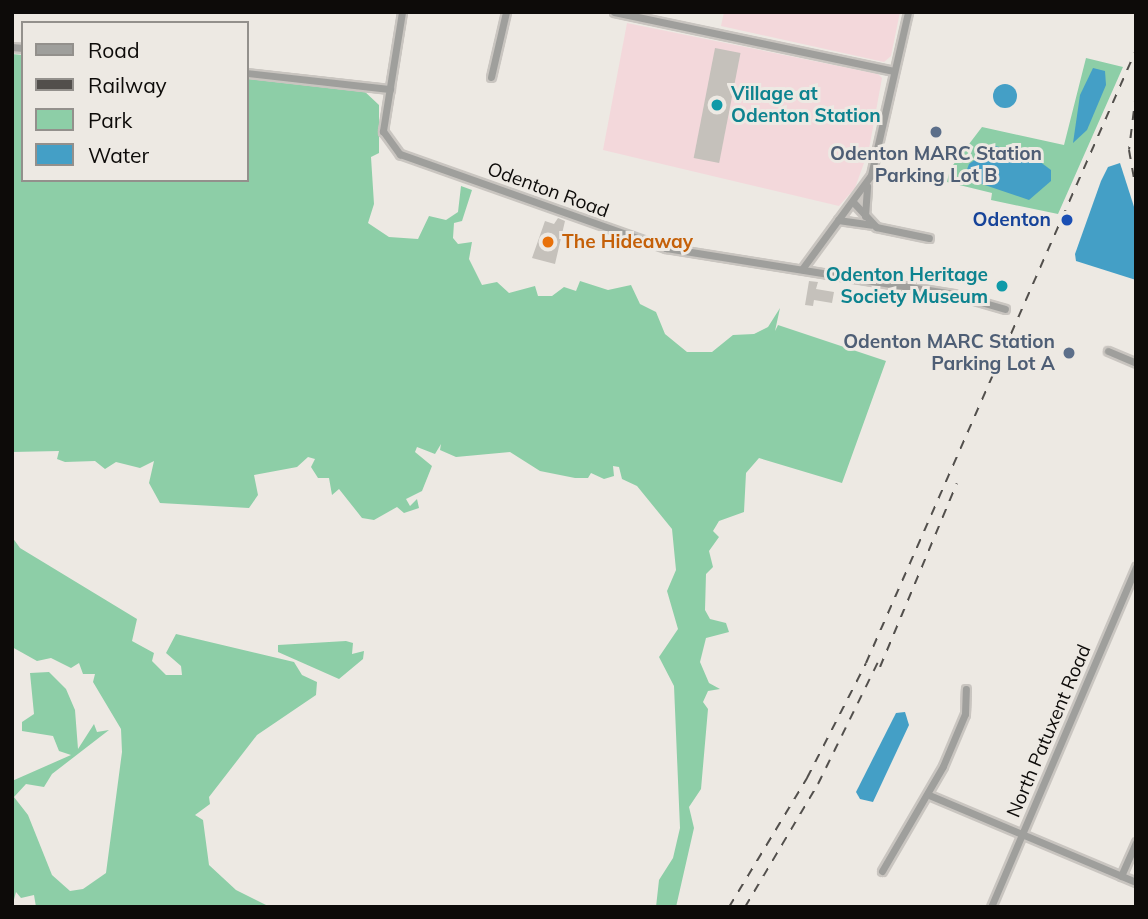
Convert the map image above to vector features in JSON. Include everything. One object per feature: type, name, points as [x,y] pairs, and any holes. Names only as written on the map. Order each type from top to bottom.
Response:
[{"type":"street","name":"Odenton Road","points":[[402,12],[383,131],[400,153],[666,248],[953,294],[1005,309]]},
{"type":"street","points":[[491,77],[506,12]]},
{"type":"street","points":[[614,12],[644,15],[894,71]]},
{"type":"street","points":[[865,216],[867,184],[908,12]]},
{"type":"street","points":[[248,73],[390,89]]},
{"type":"street","points":[[802,269],[867,184]]},
{"type":"street","points":[[854,203],[872,225]]},
{"type":"street","points":[[838,220],[929,238]]},
{"type":"street","points":[[1108,351],[1136,363]]},
{"type":"street","name":"North Patuxent Road","points":[[991,907],[1136,566]]},
{"type":"street","points":[[882,871],[929,795],[965,714],[966,689]]},
{"type":"street","points":[[929,795],[1136,882]]},
{"type":"street","points":[[1121,876],[1136,842]]},
{"type":"shaded area","points":[[724,12],[900,12],[891,56],[884,62],[721,26]]},
{"type":"shaded area","points":[[627,23],[878,74],[882,78],[869,149],[855,188],[839,206],[603,150]]},
{"type":"green space","points":[[12,54],[21,55],[21,182],[248,182],[248,77],[338,85],[363,90],[379,105],[379,153],[371,157],[374,204],[368,223],[389,237],[418,239],[429,216],[446,220],[458,212],[461,186],[472,190],[462,221],[454,223],[453,238],[458,244],[472,242],[469,259],[482,285],[497,282],[509,293],[535,286],[538,296],[552,296],[564,287],[576,291],[580,281],[608,290],[631,285],[640,304],[656,312],[665,334],[687,352],[712,352],[733,335],[754,334],[768,327],[780,308],[775,331],[778,325],[886,361],[842,483],[759,458],[746,473],[744,512],[719,521],[713,531],[719,537],[709,551],[713,567],[706,574],[705,610],[710,619],[726,623],[729,632],[706,638],[700,662],[709,683],[720,689],[708,691],[703,702],[708,709],[701,789],[689,807],[694,828],[676,907],[656,907],[659,880],[673,858],[680,828],[674,686],[659,657],[678,629],[667,591],[676,570],[672,529],[637,486],[622,479],[619,467],[613,466],[614,476],[604,479],[591,473],[588,478],[575,478],[540,471],[510,452],[456,457],[440,450],[441,444],[435,454],[417,447],[415,452],[432,466],[422,491],[406,499],[410,506],[417,499],[419,508],[404,513],[397,507],[374,520],[362,518],[339,489],[332,495],[329,478],[318,478],[311,467],[315,459],[308,457],[297,467],[254,475],[258,495],[249,508],[160,503],[149,483],[154,461],[140,468],[116,462],[105,469],[95,461],[65,462],[57,459],[59,451],[12,452]]},
{"type":"green space","points":[[1086,58],[1123,67],[1058,214],[991,200],[992,193],[947,182],[950,169],[982,127],[1064,145]]},
{"type":"green space","points":[[12,537],[20,548],[137,619],[132,641],[154,653],[152,661],[166,675],[182,675],[181,666],[166,653],[176,634],[294,662],[302,675],[317,682],[316,695],[257,735],[209,797],[210,804],[195,815],[203,820],[209,865],[236,890],[270,907],[36,907],[34,895],[21,898],[16,892],[12,907],[12,781],[71,755],[59,751],[53,736],[22,731],[22,722],[34,714],[30,673],[49,672],[66,689],[75,710],[78,749],[94,724],[97,732],[109,730],[52,774],[44,787],[26,784],[14,797],[28,815],[52,875],[70,891],[83,889],[106,873],[122,752],[121,729],[93,682],[95,674],[83,674],[79,663],[71,668],[51,658],[37,661],[12,647]]},
{"type":"green space","points":[[346,641],[353,643],[352,654],[364,651],[363,659],[339,679],[278,652],[278,645]]},
{"type":"water","points":[[1093,68],[1105,71],[1106,85],[1087,130],[1073,143],[1080,95]]},
{"type":"water","points":[[1005,84],[1016,91],[1017,96],[1010,107],[1005,108],[994,101],[993,96],[1000,85]]},
{"type":"water","points":[[994,146],[1027,152],[1051,170],[1051,181],[1029,200],[964,178],[969,164]]},
{"type":"water","points":[[1120,163],[1136,213],[1136,280],[1076,261],[1075,254],[1101,181],[1108,167]]},
{"type":"water","points":[[905,712],[909,725],[873,802],[860,799],[856,792],[896,713]]},
{"type":"building","name":"Village at Odenton Station","points":[[715,48],[741,53],[719,163],[694,158]]},
{"type":"building","name":"The Hideaway","points":[[558,218],[565,221],[555,264],[532,258],[545,221],[554,224]]},
{"type":"building","points":[[809,281],[818,282],[816,289],[834,292],[832,303],[814,300],[813,306],[805,305]]},
{"type":"railway","points":[[729,907],[807,778],[866,663],[1136,50]]},
{"type":"railway","points":[[1136,93],[1129,150],[1136,190]]},
{"type":"railway","points":[[880,667],[957,483]]},
{"type":"railway","points":[[745,907],[818,784],[880,658]]},
{"type":"place","name":"Village at Odenton Station","points":[[717,105]]},
{"type":"place","name":"Odenton MARC Station Parking Lot B","points":[[936,132]]},
{"type":"place","name":"Odenton","points":[[1067,220]]},
{"type":"place","name":"The Hideaway","points":[[548,242]]},
{"type":"place","name":"Odenton Heritage Society Museum","points":[[1002,286]]},
{"type":"place","name":"Odenton MARC Station Parking Lot A","points":[[1069,353]]}]
